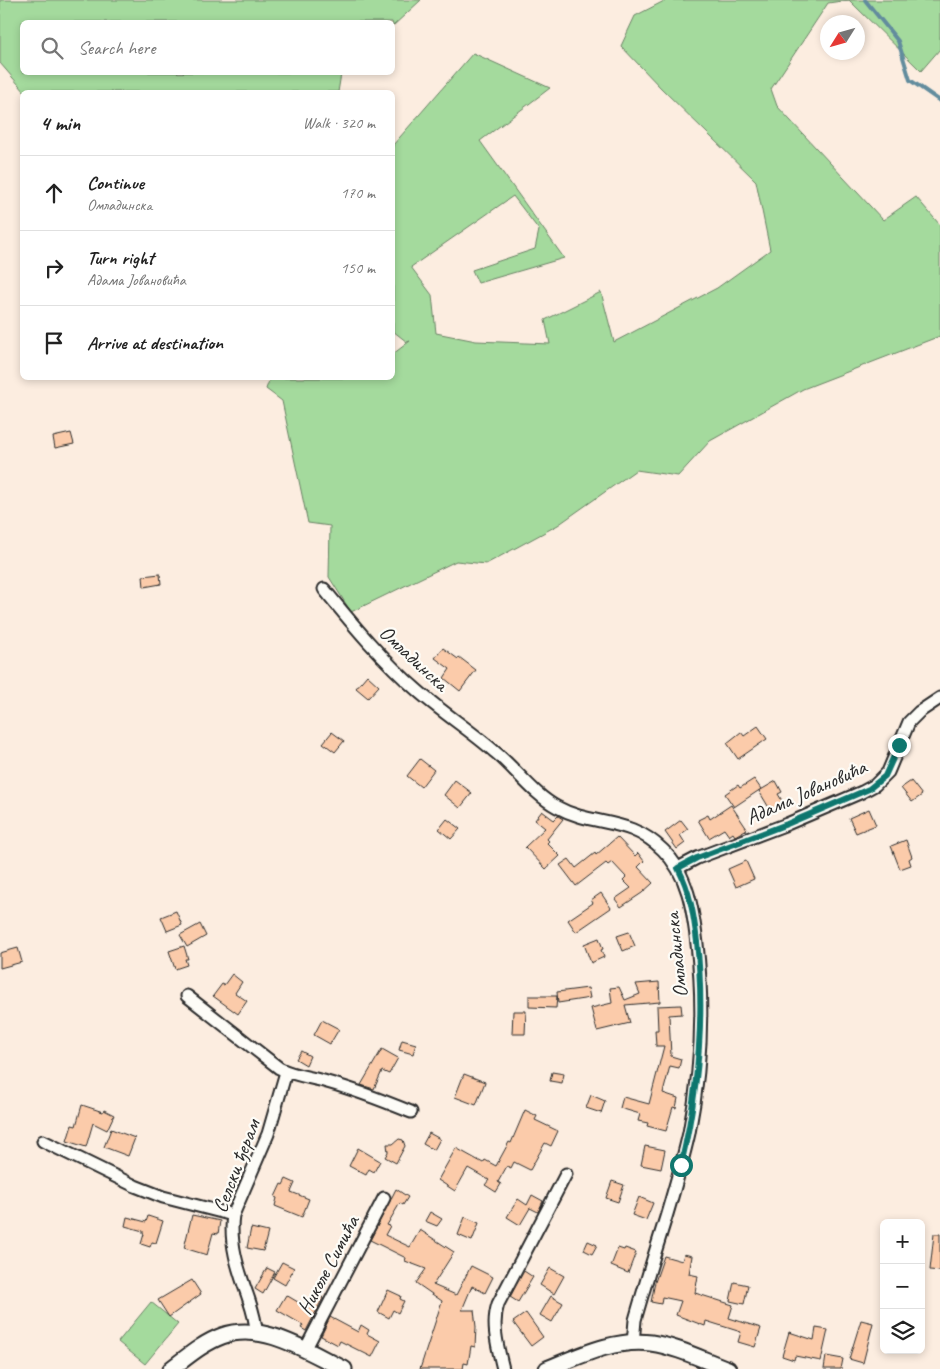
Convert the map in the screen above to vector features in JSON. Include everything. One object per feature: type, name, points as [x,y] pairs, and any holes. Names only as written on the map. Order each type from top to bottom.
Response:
[{"type":"street","name":"Омладинска","points":[[324,589],[392,667],[419,692],[496,753],[542,797],[565,811],[633,829],[658,845],[678,868],[688,892],[696,939],[700,994],[700,1050],[689,1132],[635,1320],[633,1343]]},
{"type":"street","name":"Адама Јовановића","points":[[678,868],[697,858],[787,824],[876,785],[888,772],[909,722],[919,712],[940,698]]},
{"type":"street","points":[[187,996],[286,1072],[354,1090],[411,1112]]},
{"type":"street","name":"Селски ђерам","points":[[256,1332],[254,1316],[236,1262],[232,1224],[233,1215],[268,1134],[286,1072]]},
{"type":"street","points":[[43,1141],[135,1186],[163,1197],[233,1215]]},
{"type":"street","points":[[503,1369],[494,1326],[496,1309],[566,1174]]},
{"type":"street","name":"Николе Симића","points":[[304,1350],[384,1198]]},
{"type":"street","points":[[171,1369],[200,1347],[221,1336],[232,1333],[256,1332],[273,1336],[344,1369]]},
{"type":"street","points":[[547,1369],[592,1352],[633,1343],[667,1346],[728,1369]]},
{"type":"green space","points":[[0,0],[421,0],[395,24],[395,20],[20,20],[20,75],[341,75],[338,90],[23,90],[0,63]]},
{"type":"green space","points":[[666,0],[849,0],[828,3],[771,89],[777,106],[883,220],[916,197],[940,225],[940,336],[803,389],[710,441],[678,476],[636,470],[558,525],[486,564],[456,561],[351,612],[329,577],[330,526],[308,523],[282,401],[266,389],[269,380],[395,380],[395,352],[410,341],[407,342],[395,333],[395,143],[473,53],[550,88],[480,141],[564,258],[478,283],[472,270],[535,249],[539,230],[513,196],[411,267],[432,295],[436,333],[476,341],[550,344],[545,320],[601,292],[614,342],[717,288],[770,250],[756,181],[621,46],[635,16]]},
{"type":"green space","points":[[849,0],[940,0],[940,49],[921,71]]},
{"type":"green space","points":[[151,1302],[178,1324],[145,1364],[118,1342]]},
{"type":"building","points":[[71,433],[74,444],[55,448],[53,437]]},
{"type":"building","points":[[160,574],[161,584],[144,587],[143,576]]},
{"type":"building","points":[[443,648],[476,670],[460,691],[444,678],[450,669],[435,658]]},
{"type":"building","points":[[367,675],[379,686],[368,698],[356,688]]},
{"type":"building","points":[[758,726],[767,739],[738,759],[727,743],[741,732],[744,736]]},
{"type":"building","points":[[332,732],[344,741],[335,752],[323,743]]},
{"type":"building","points":[[420,759],[434,770],[421,787],[407,776]]},
{"type":"building","points":[[754,779],[761,789],[734,807],[725,794],[738,785],[740,788]]},
{"type":"building","points":[[455,780],[472,793],[460,808],[444,795]]},
{"type":"building","points":[[776,781],[782,792],[778,794],[784,804],[771,811],[759,791]]},
{"type":"building","points":[[911,781],[922,795],[912,802],[901,788]]},
{"type":"building","points":[[731,805],[747,829],[735,836],[733,833],[729,836],[724,829],[709,838],[698,820],[708,815],[710,819]]},
{"type":"building","points":[[869,809],[876,825],[856,833],[849,818]]},
{"type":"building","points":[[542,811],[554,820],[558,816],[563,819],[547,839],[549,841],[547,843],[560,856],[546,869],[525,847],[545,828],[535,820]]},
{"type":"building","points":[[447,819],[460,829],[451,839],[439,829]]},
{"type":"building","points":[[681,820],[688,829],[680,835],[685,843],[677,849],[665,832]]},
{"type":"building","points":[[617,837],[635,856],[638,853],[644,861],[638,867],[653,883],[621,907],[615,899],[631,888],[623,880],[626,877],[612,862],[608,865],[606,863],[576,886],[560,865],[569,859],[576,868],[595,853],[596,855]]},
{"type":"building","points":[[906,840],[912,857],[909,859],[911,865],[900,869],[891,846]]},
{"type":"building","points":[[746,861],[754,879],[736,887],[728,869]]},
{"type":"building","points":[[601,893],[611,908],[576,932],[568,920],[593,903],[591,900]]},
{"type":"building","points":[[176,911],[182,925],[167,931],[161,917]]},
{"type":"building","points":[[200,924],[206,936],[187,947],[180,935]]},
{"type":"building","points":[[629,932],[635,946],[623,951],[617,936]]},
{"type":"building","points":[[599,938],[604,957],[591,963],[584,944]]},
{"type":"building","points":[[184,946],[188,959],[185,959],[187,965],[175,969],[169,951]]},
{"type":"building","points":[[18,948],[22,962],[0,968],[0,953]]},
{"type":"building","points":[[232,974],[242,982],[235,993],[247,1001],[238,1014],[213,996]]},
{"type":"building","points":[[659,982],[660,1002],[625,1005],[630,1023],[597,1031],[591,1008],[612,1003],[610,988],[619,987],[625,1000],[640,994],[636,984]]},
{"type":"building","points":[[588,988],[590,998],[558,1003],[557,992]]},
{"type":"building","points":[[529,996],[557,996],[556,1008],[529,1007]]},
{"type":"building","points":[[681,1005],[682,1014],[669,1015],[671,1056],[681,1059],[679,1068],[670,1066],[663,1093],[678,1098],[676,1108],[673,1107],[666,1131],[647,1126],[648,1123],[638,1121],[640,1114],[620,1108],[623,1097],[649,1104],[664,1046],[656,1046],[655,1030],[658,1030],[657,1006]]},
{"type":"building","points":[[513,1011],[526,1011],[525,1034],[512,1034]]},
{"type":"building","points":[[322,1020],[339,1029],[330,1044],[314,1035]]},
{"type":"building","points":[[402,1040],[416,1044],[413,1054],[399,1050]]},
{"type":"building","points":[[382,1049],[398,1058],[389,1074],[382,1071],[374,1089],[361,1085]]},
{"type":"building","points":[[301,1051],[310,1056],[306,1065],[296,1059]]},
{"type":"building","points":[[552,1072],[564,1074],[562,1083],[550,1081]]},
{"type":"building","points":[[464,1074],[485,1082],[476,1105],[455,1097]]},
{"type":"building","points":[[591,1095],[605,1101],[601,1113],[586,1108]]},
{"type":"building","points":[[82,1105],[103,1112],[104,1110],[114,1115],[107,1130],[93,1123],[86,1147],[67,1141],[72,1125],[76,1126]]},
{"type":"building","points":[[525,1110],[537,1116],[535,1120],[558,1131],[551,1146],[545,1143],[530,1170],[514,1162],[511,1168],[507,1166],[498,1182],[501,1184],[496,1192],[485,1185],[489,1180],[468,1168],[455,1191],[438,1180],[456,1148],[483,1163],[485,1160],[496,1166],[509,1142],[511,1143]]},
{"type":"building","points":[[111,1129],[135,1138],[128,1156],[104,1147]]},
{"type":"building","points":[[429,1133],[440,1139],[434,1150],[423,1144]]},
{"type":"building","points":[[399,1139],[403,1140],[405,1146],[396,1163],[385,1157],[388,1152],[387,1144],[393,1144]]},
{"type":"building","points":[[645,1146],[665,1150],[661,1169],[641,1165]]},
{"type":"building","points":[[358,1148],[380,1161],[374,1172],[369,1169],[366,1175],[349,1166]]},
{"type":"building","points":[[286,1179],[295,1183],[291,1192],[309,1199],[302,1217],[275,1206],[277,1198],[275,1197],[281,1184],[283,1185]]},
{"type":"building","points":[[612,1181],[624,1185],[618,1202],[606,1198]]},
{"type":"building","points":[[396,1189],[408,1197],[403,1205],[400,1203],[387,1225],[390,1226],[385,1235],[410,1247],[420,1230],[454,1252],[433,1285],[456,1295],[471,1266],[493,1277],[485,1293],[472,1286],[462,1310],[474,1310],[476,1327],[475,1347],[471,1346],[468,1364],[464,1363],[463,1369],[420,1369],[442,1301],[416,1283],[426,1269],[405,1261],[406,1258],[370,1240]]},
{"type":"building","points":[[532,1195],[543,1201],[538,1212],[530,1208],[520,1225],[507,1217],[518,1199],[527,1205]]},
{"type":"building","points":[[639,1197],[653,1203],[646,1220],[632,1215]]},
{"type":"building","points":[[430,1212],[442,1219],[437,1226],[425,1221]]},
{"type":"building","points":[[192,1215],[220,1221],[218,1234],[213,1233],[207,1255],[184,1248]]},
{"type":"building","points":[[148,1216],[163,1221],[156,1243],[152,1242],[150,1247],[141,1244],[143,1231],[125,1226],[127,1217],[146,1222]]},
{"type":"building","points":[[465,1217],[479,1223],[472,1241],[458,1235]]},
{"type":"building","points":[[251,1228],[268,1232],[263,1251],[247,1248]]},
{"type":"building","points":[[934,1234],[940,1234],[940,1271],[930,1270]]},
{"type":"building","points":[[588,1241],[597,1245],[592,1254],[584,1250]]},
{"type":"building","points":[[618,1248],[624,1250],[625,1248],[636,1252],[628,1273],[611,1266]]},
{"type":"building","points":[[684,1254],[692,1256],[689,1274],[698,1276],[695,1293],[733,1305],[729,1318],[761,1328],[755,1347],[738,1342],[741,1332],[706,1321],[705,1326],[676,1315],[681,1301],[662,1297],[661,1304],[651,1302],[655,1282],[664,1256],[682,1261]]},
{"type":"building","points":[[282,1262],[294,1268],[285,1285],[273,1278]]},
{"type":"building","points":[[267,1268],[275,1272],[263,1294],[255,1289]]},
{"type":"building","points":[[550,1268],[564,1276],[554,1294],[540,1285]]},
{"type":"building","points":[[524,1271],[533,1277],[518,1302],[510,1297]]},
{"type":"building","points":[[192,1280],[201,1294],[169,1317],[158,1300]]},
{"type":"building","points":[[734,1282],[748,1285],[744,1304],[730,1301]]},
{"type":"building","points":[[388,1290],[401,1296],[400,1299],[404,1301],[398,1313],[393,1310],[389,1318],[378,1312]]},
{"type":"building","points":[[317,1294],[323,1298],[306,1331],[301,1328],[303,1325],[277,1310],[286,1295],[308,1308]]},
{"type":"building","points":[[551,1296],[563,1303],[552,1322],[540,1315]]},
{"type":"building","points":[[526,1313],[543,1337],[531,1346],[513,1322]]},
{"type":"building","points":[[330,1317],[358,1332],[361,1325],[369,1330],[367,1334],[380,1341],[372,1357],[340,1341],[338,1345],[321,1336]]},
{"type":"building","points":[[861,1320],[873,1323],[863,1363],[849,1359]]},
{"type":"building","points":[[816,1328],[828,1330],[821,1361],[795,1356],[794,1360],[782,1356],[789,1332],[814,1340]]},
{"type":"building","points":[[826,1356],[843,1359],[841,1369],[824,1369]]},
{"type":"waterway","points":[[865,0],[898,41],[910,80],[940,101]]},
{"type":"route","points":[[681,1165],[689,1132],[700,1050],[700,994],[699,962],[695,931],[686,884],[678,868],[697,858],[787,824],[869,789],[885,776],[899,745]]}]
